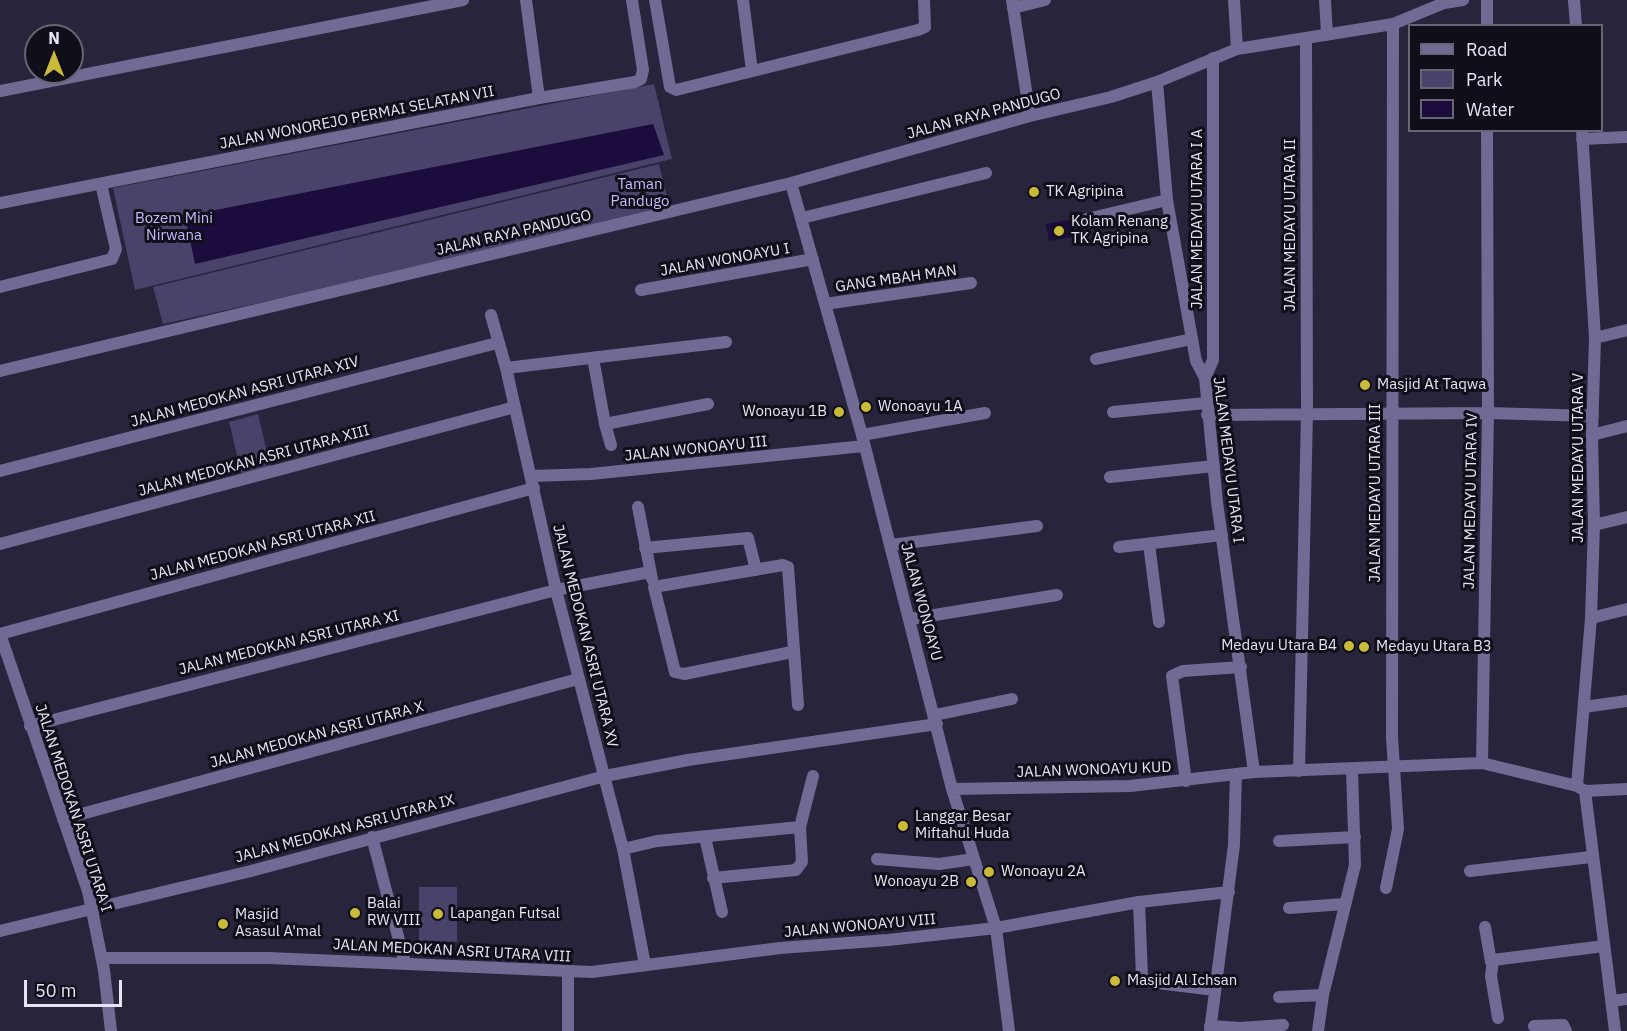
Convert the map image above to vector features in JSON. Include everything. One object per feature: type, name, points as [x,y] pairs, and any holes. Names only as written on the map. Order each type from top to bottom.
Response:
[{"type":"street","points":[[0,91],[463,0]]},
{"type":"street","points":[[526,0],[539,98]]},
{"type":"street","name":"JALAN WONOREJO PERMAI SELATAN VII","points":[[0,203],[539,98],[629,83],[641,79],[643,69],[632,0]]},
{"type":"street","points":[[656,0],[670,87],[676,90],[925,27],[924,0]]},
{"type":"street","points":[[742,0],[752,71]]},
{"type":"street","points":[[1030,116],[1012,4],[1044,0]]},
{"type":"street","points":[[1234,0],[1237,49]]},
{"type":"street","points":[[1325,0],[1327,34]]},
{"type":"street","points":[[1418,0],[1419,14]]},
{"type":"street","name":"JALAN RAYA PANDUGO","points":[[0,371],[791,183],[1030,116],[1111,96],[1157,82],[1237,49],[1394,24],[1444,3],[1463,0]]},
{"type":"street","points":[[1487,0],[1487,24]]},
{"type":"street","points":[[1574,0],[1576,24]]},
{"type":"street","name":"JALAN MEDAYU UTARA III","points":[[1386,888],[1398,829],[1393,768],[1391,415],[1394,24]]},
{"type":"street","name":"JALAN MEDAYU UTARA II","points":[[1299,771],[1307,413],[1306,38]]},
{"type":"street","name":"JALAN MEDAYU UTARA I A","points":[[1205,378],[1213,360],[1213,58]]},
{"type":"street","name":"JALAN MEDAYU UTARA I","points":[[1157,82],[1167,200],[1196,361],[1205,378],[1222,535],[1254,772]]},
{"type":"street","name":"JALAN MEDAYU UTARA IV","points":[[1482,764],[1488,413],[1487,132]]},
{"type":"street","points":[[1582,135],[1627,137]]},
{"type":"street","name":"JALAN MEDAYU UTARA V","points":[[1582,135],[1595,338],[1592,435],[1594,525],[1581,788],[1615,1031]]},
{"type":"street","points":[[802,218],[986,173]]},
{"type":"street","name":"JALAN WONOAYU","points":[[791,183],[891,545],[952,789],[996,928],[1009,1031]]},
{"type":"street","points":[[0,286],[112,259],[116,249],[101,184]]},
{"type":"street","points":[[1087,219],[1167,200]]},
{"type":"street","name":"JALAN WONOAYU I","points":[[641,290],[813,259]]},
{"type":"street","name":"GANG MBAH MAN","points":[[825,304],[971,283]]},
{"type":"street","name":"JALAN MEDOKAN ASRI UTARA XV","points":[[490,315],[506,368],[556,590],[623,849],[645,965]]},
{"type":"street","points":[[1595,338],[1627,330]]},
{"type":"street","points":[[1096,359],[1192,339]]},
{"type":"street","points":[[506,368],[726,342]]},
{"type":"street","name":"JALAN MEDOKAN ASRI UTARA XIV","points":[[0,471],[497,343]]},
{"type":"street","points":[[592,358],[604,422],[611,445]]},
{"type":"street","points":[[604,422],[708,404]]},
{"type":"street","name":"JALAN MEDOKAN ASRI UTARA XIII","points":[[0,544],[515,407]]},
{"type":"street","points":[[1113,412],[1207,409],[1391,415],[1488,413],[1593,416]]},
{"type":"street","name":"JALAN WONOAYU III","points":[[532,482],[863,441],[985,413]]},
{"type":"street","points":[[1592,435],[1627,426]]},
{"type":"street","points":[[1110,477],[1214,466]]},
{"type":"street","name":"JALAN MEDOKAN ASRI UTARA XII","points":[[0,634],[532,482]]},
{"type":"street","points":[[639,507],[650,572],[670,660],[675,672],[684,674],[792,652]]},
{"type":"street","points":[[1594,525],[1627,516]]},
{"type":"street","points":[[891,545],[1036,526]]},
{"type":"street","points":[[1119,548],[1222,535]]},
{"type":"street","points":[[645,548],[748,538],[756,570]]},
{"type":"street","points":[[1149,544],[1159,622]]},
{"type":"street","points":[[654,586],[783,565],[788,567],[792,652],[798,705]]},
{"type":"street","name":"JALAN MEDOKAN ASRI UTARA XI","points":[[30,726],[556,590],[650,572]]},
{"type":"street","points":[[910,619],[1057,595]]},
{"type":"street","points":[[1591,618],[1627,609]]},
{"type":"street","name":"JALAN MEDOKAN ASRI UTARA I","points":[[0,634],[93,910],[102,958],[111,1031]]},
{"type":"street","points":[[1186,781],[1172,676],[1183,671],[1240,667]]},
{"type":"street","name":"JALAN MEDOKAN ASRI UTARA X","points":[[63,819],[578,679]]},
{"type":"street","name":"JALAN MEDOKAN ASRI UTARA IX","points":[[0,931],[93,910],[605,776],[688,760],[842,739],[936,720],[1012,699]]},
{"type":"street","points":[[1584,707],[1627,701]]},
{"type":"street","points":[[1283,1025],[1210,1029],[1234,845],[1236,774],[1482,764],[1581,788],[1627,789]]},
{"type":"street","points":[[1318,1031],[1323,994],[1355,865],[1352,770]]},
{"type":"street","name":"JALAN WONOAYU KUD","points":[[952,789],[1075,788],[1186,781],[1236,774]]},
{"type":"street","points":[[713,878],[796,870],[802,862],[800,827],[813,776]]},
{"type":"street","points":[[623,849],[657,842],[800,827]]},
{"type":"street","points":[[372,837],[405,963]]},
{"type":"street","points":[[705,837],[722,912]]},
{"type":"street","points":[[1279,841],[1355,837]]},
{"type":"street","points":[[1470,871],[1591,857]]},
{"type":"street","points":[[877,859],[939,864],[974,859]]},
{"type":"street","name":"JALAN WONOAYU VIII","points":[[726,955],[996,928],[1138,902],[1229,892]]},
{"type":"street","points":[[1138,902],[1142,977],[1149,982],[1215,990]]},
{"type":"street","points":[[1289,908],[1344,904]]},
{"type":"street","points":[[1485,927],[1498,1018]]},
{"type":"street","points":[[1491,962],[1604,946]]},
{"type":"street","name":"JALAN MEDOKAN ASRI UTARA VIII","points":[[102,958],[269,958],[592,972],[726,955]]},
{"type":"street","points":[[568,971],[568,1031]]},
{"type":"street","points":[[1279,997],[1323,994]]},
{"type":"street","points":[[1612,1001],[1627,999]]},
{"type":"street","points":[[1534,1026],[1563,1025],[1566,1031]]},
{"type":"green space","name":"Bozem Mini Nirwana","points":[[654,84],[672,159],[135,290],[113,188]]},
{"type":"green space","name":"Taman Pandugo","points":[[659,164],[671,212],[163,324],[153,287]]},
{"type":"green space","points":[[258,414],[271,469],[242,476],[229,422]]},
{"type":"green space","name":"Lapangan Futsal","points":[[419,887],[457,887],[457,942],[419,941]]},
{"type":"water","points":[[653,124],[664,155],[195,264],[185,216]]},
{"type":"water","name":"Kolam Renang TK Agripina","points":[[1069,220],[1072,237],[1049,241],[1046,224]]},
{"type":"place","name":"TK Agripina","points":[[1034,192]]},
{"type":"place","name":"Kolam Renang TK Agripina","points":[[1059,231]]},
{"type":"place","name":"Masjid At Taqwa","points":[[1365,385]]},
{"type":"place","name":"Wonoayu 1A","points":[[866,407]]},
{"type":"place","name":"Wonoayu 1B","points":[[839,412]]},
{"type":"place","name":"Medayu Utara B4","points":[[1349,646]]},
{"type":"place","name":"Medayu Utara B3","points":[[1364,647]]},
{"type":"place","name":"Langgar Besar Miftahul Huda","points":[[903,826]]},
{"type":"place","name":"Wonoayu 2A","points":[[989,872]]},
{"type":"place","name":"Wonoayu 2B","points":[[971,882]]},
{"type":"place","name":"Balai RW VIII","points":[[355,913]]},
{"type":"place","name":"Lapangan Futsal","points":[[438,914]]},
{"type":"place","name":"Masjid Asasul A'mal","points":[[223,924]]},
{"type":"place","name":"Masjid Al Ichsan","points":[[1115,981]]}]
